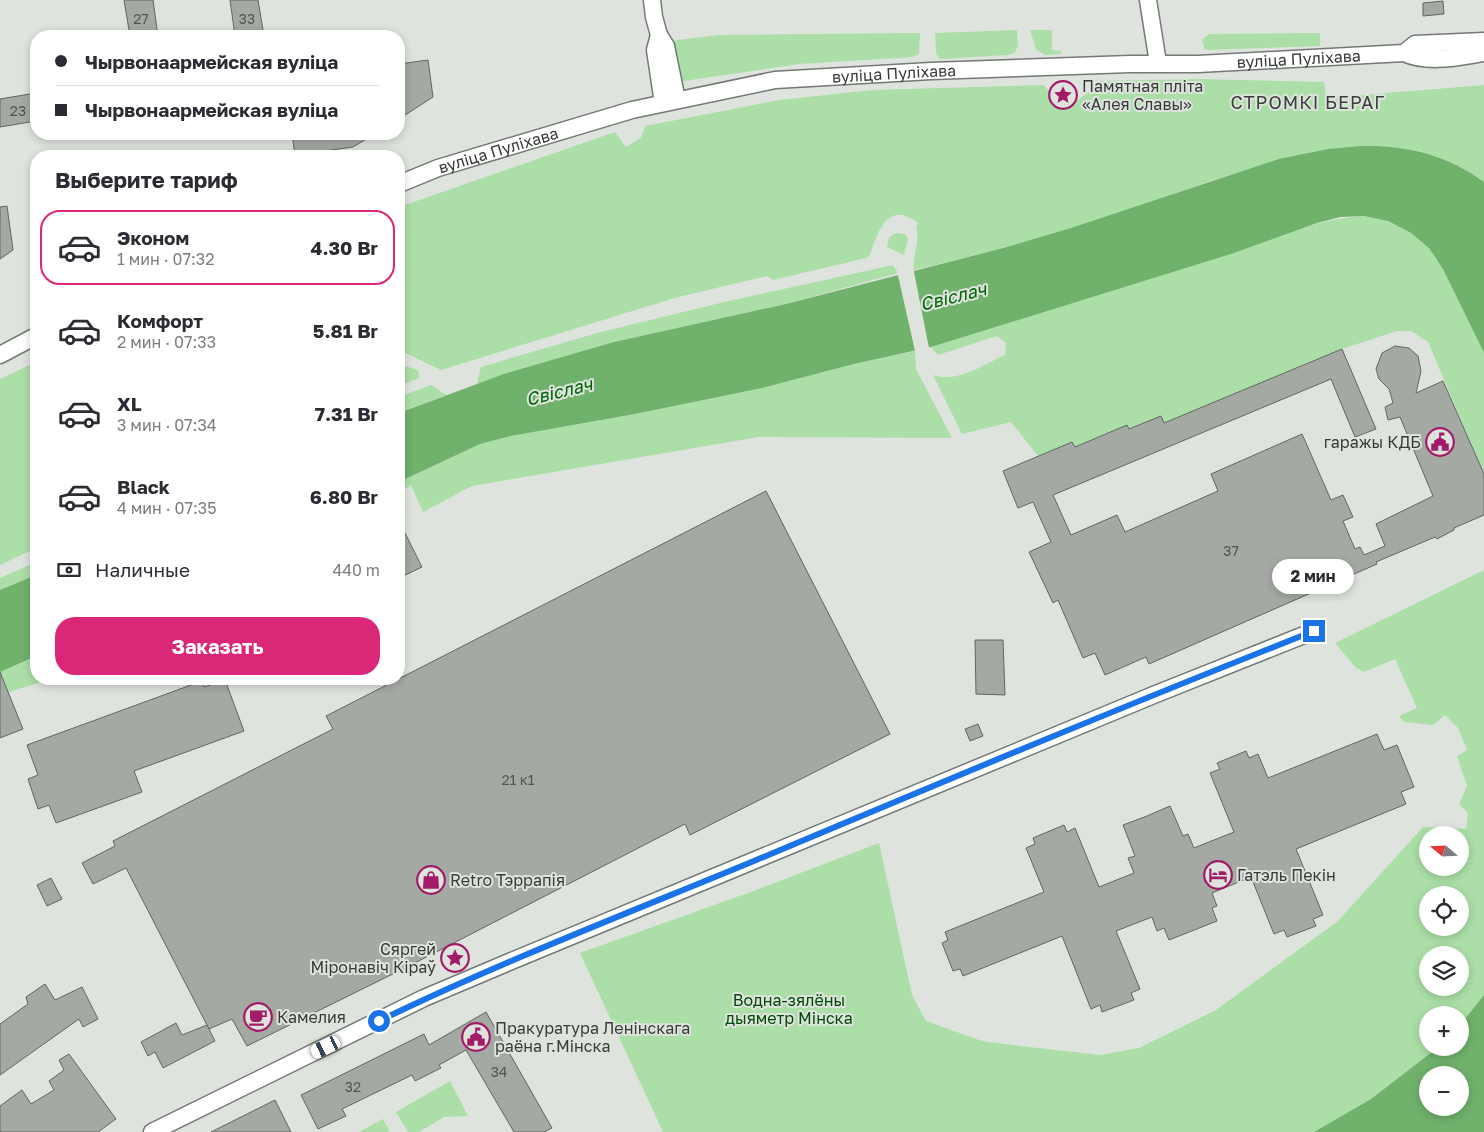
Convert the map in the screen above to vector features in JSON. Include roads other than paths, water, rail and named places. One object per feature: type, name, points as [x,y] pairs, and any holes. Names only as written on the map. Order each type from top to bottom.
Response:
[{"type":"street","points":[[652,0],[659,35],[655,50],[670,101]]},
{"type":"street","points":[[1148,0],[1158,63]]},
{"type":"street","name":"вуліца Пуліхава","points":[[405,182],[438,168],[556,131],[670,101],[775,80],[931,71],[1158,63],[1205,64],[1410,49],[1484,41]]},
{"type":"street","name":"вуліца Пуліхава","points":[[1410,49],[1417,59],[1449,58],[1484,52]]},
{"type":"street","points":[[0,355],[30,339]]},
{"type":"street","points":[[158,1130],[424,998],[1156,694],[1314,631]]},
{"type":"water","name":"Свіслач","points":[[1378,146],[1410,150],[1441,158],[1484,182],[1484,353],[1443,269],[1429,248],[1411,233],[1388,221],[1364,216],[1340,217],[1317,223],[1234,253],[931,347],[854,364],[762,388],[635,414],[511,436],[480,444],[405,479],[405,411],[504,374],[614,342],[786,304],[1007,247],[1071,228],[1279,159],[1328,149]]},
{"type":"water","points":[[30,578],[30,659],[0,672],[0,590]]},
{"type":"water","points":[[1484,995],[1484,1132],[1314,1132],[1371,1099],[1427,1056],[1469,1056],[1469,1014]]},
{"type":"place","name":"Памятная пліта «Алея Славы»","points":[[1063,95]]},
{"type":"place","name":"гаражы КДБ","points":[[1440,442]]},
{"type":"place","name":"Гатэль Пекін","points":[[1218,875]]},
{"type":"place","name":"Retro Тэррапія","points":[[431,880]]},
{"type":"place","name":"Сяргей Міронавіч Кіраў","points":[[455,958]]},
{"type":"place","name":"Камелия","points":[[258,1017]]},
{"type":"place","name":"Пракуратура Ленінскага раёна г.Мінска","points":[[476,1037]]},
{"type":"district","name":"СТРОМКІ БЕРАГ","points":[[1308,102]]},
{"type":"park label","name":"Водна-зялёны дыяметр Мінска","points":[[789,1009]]}]
